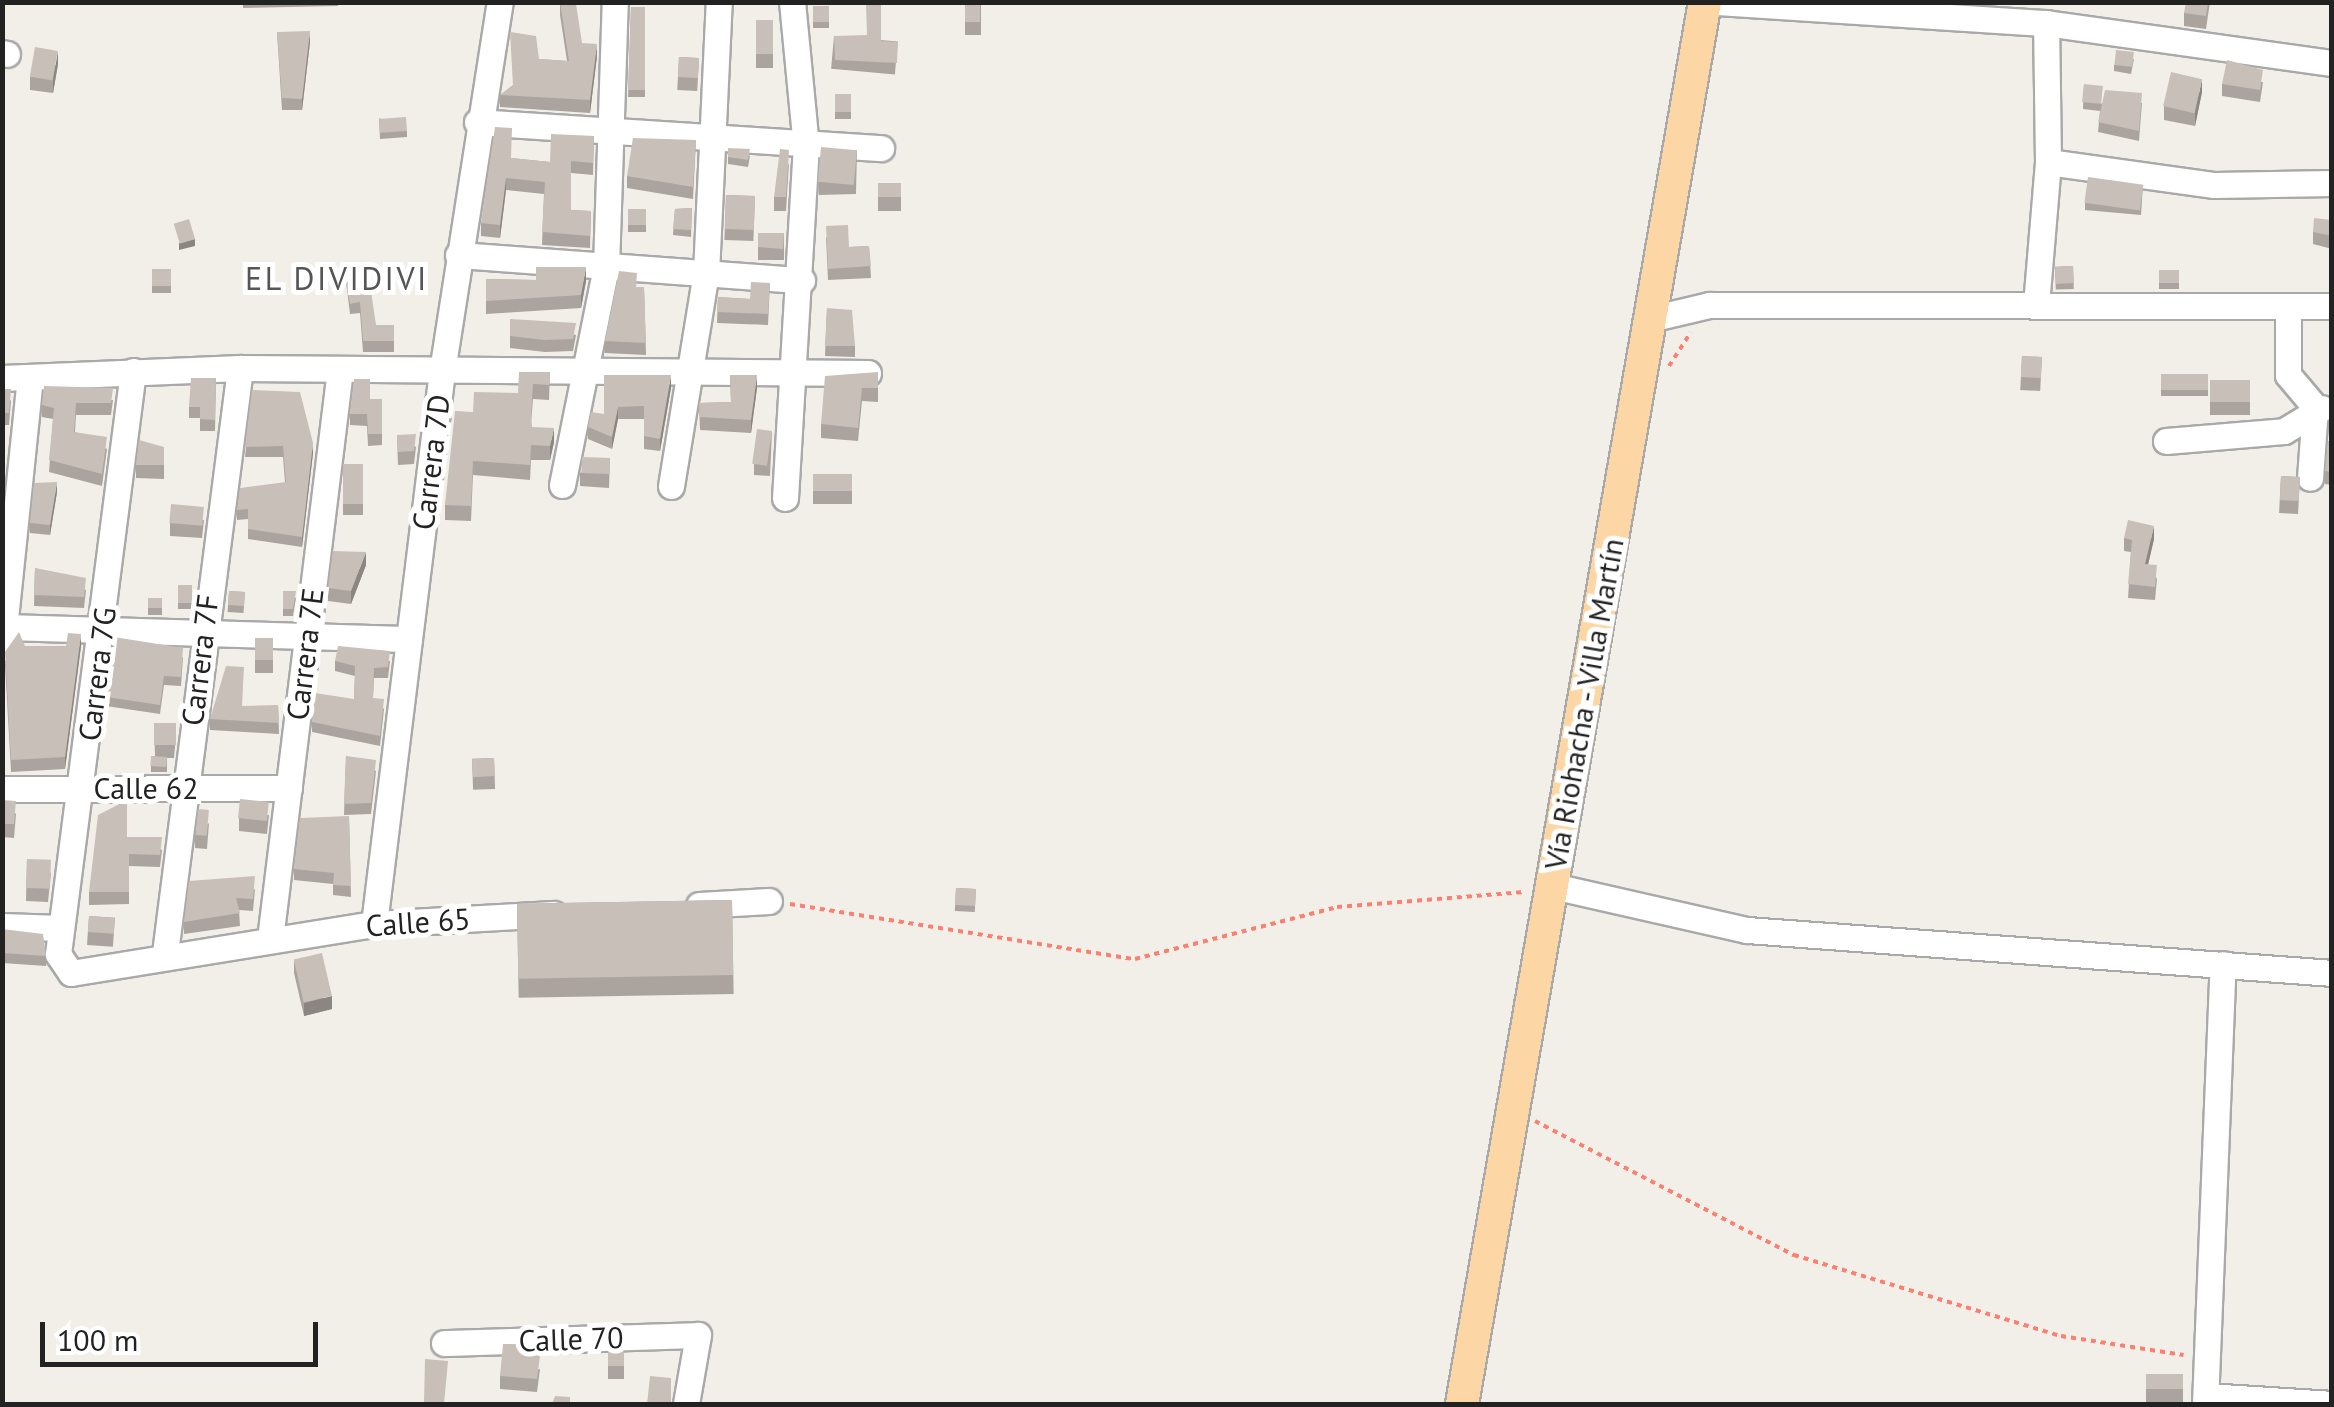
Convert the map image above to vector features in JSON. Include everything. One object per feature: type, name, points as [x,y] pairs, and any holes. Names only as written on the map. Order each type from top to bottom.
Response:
[{"type":"main road","name":"Vía Riohacha - Villa Martín","points":[[1462,1404],[1705,2]]},
{"type":"street","name":"Carrera 7D","points":[[374,924],[442,370],[477,122],[500,2]]},
{"type":"street","points":[[562,485],[589,370],[606,267],[615,2]]},
{"type":"street","points":[[670,486],[686,372],[706,273],[718,140],[719,2]]},
{"type":"street","points":[[785,498],[802,280],[806,147],[792,2]]},
{"type":"street","points":[[1718,2],[2046,23],[2332,64]]},
{"type":"street","points":[[2036,305],[2048,162],[2046,23]]},
{"type":"street","points":[[477,122],[806,147],[880,148]]},
{"type":"street","points":[[2048,162],[2214,186],[2332,182]]},
{"type":"street","points":[[458,255],[802,280]]},
{"type":"street","points":[[1650,319],[1710,305],[2332,306]]},
{"type":"street","points":[[2288,306],[2288,376],[2323,409]]},
{"type":"street","points":[[2,378],[240,368],[868,373]]},
{"type":"street","name":"Carrera 7F","points":[[166,953],[203,634],[240,368]]},
{"type":"street","name":"Carrera 7E","points":[[270,939],[340,370]]},
{"type":"street","name":"Carrera 7G","points":[[72,973],[58,954],[83,788],[133,371]]},
{"type":"street","points":[[30,377],[3,634],[102,631],[410,640]]},
{"type":"street","points":[[2166,441],[2284,431],[2323,409]]},
{"type":"street","points":[[2310,478],[2323,409]]},
{"type":"street","name":"Calle 62","points":[[2,789],[289,788]]},
{"type":"street","points":[[1553,886],[1747,930],[2332,972]]},
{"type":"street","points":[[670,907],[769,901]]},
{"type":"street","name":"Calle 65","points":[[72,973],[166,953],[374,924],[591,912]]},
{"type":"street","points":[[2,926],[61,928]]},
{"type":"street","points":[[2223,964],[2206,1400],[2332,1404]]},
{"type":"street","name":"Calle 70","points":[[444,1343],[698,1335],[686,1404]]},
{"type":"path","points":[[1666,371],[1710,305]]},
{"type":"path","points":[[769,901],[1136,959],[1337,907],[1553,886]]},
{"type":"path","points":[[1513,1109],[1794,1255],[2061,1336],[2207,1358]]},
{"type":"building","points":[[560,2],[576,4],[582,43],[597,44],[590,100],[500,95],[513,86],[510,32],[536,36],[539,59],[569,61]]},
{"type":"building","points":[[965,2],[980,2],[980,22],[965,22]]},
{"type":"building","points":[[2186,2],[2208,2],[2206,16],[2184,13]]},
{"type":"building","points":[[866,4],[881,4],[881,41],[898,42],[897,63],[835,60],[834,36],[867,35]]},
{"type":"building","points":[[813,6],[829,6],[829,22],[813,22]]},
{"type":"building","points":[[631,7],[645,7],[645,90],[628,90]]},
{"type":"building","points":[[756,20],[773,20],[773,54],[756,54]]},
{"type":"building","points":[[310,31],[302,99],[282,98],[277,32]]},
{"type":"building","points":[[35,47],[58,51],[52,81],[30,77]]},
{"type":"building","points":[[2116,50],[2134,52],[2132,67],[2114,65]]},
{"type":"building","points":[[679,57],[699,58],[698,78],[678,77]]},
{"type":"building","points":[[2227,60],[2263,70],[2260,90],[2222,84]]},
{"type":"building","points":[[2171,72],[2202,79],[2194,113],[2163,106]]},
{"type":"building","points":[[2084,84],[2103,86],[2101,104],[2082,102]]},
{"type":"building","points":[[2105,90],[2142,93],[2139,131],[2098,122]]},
{"type":"building","points":[[835,94],[851,94],[851,112],[835,112]]},
{"type":"building","points":[[406,117],[407,131],[380,133],[379,119]]},
{"type":"building","points":[[495,127],[512,128],[511,158],[550,162],[551,134],[594,136],[593,163],[571,161],[571,210],[591,211],[590,236],[542,232],[545,182],[506,178],[500,225],[481,223]]},
{"type":"building","points":[[633,138],[696,140],[693,187],[627,176]]},
{"type":"building","points":[[821,147],[857,150],[854,185],[818,182]]},
{"type":"building","points":[[728,148],[750,149],[748,160],[728,157]]},
{"type":"building","points":[[780,149],[789,150],[786,197],[774,197]]},
{"type":"building","points":[[2088,177],[2143,185],[2140,211],[2084,203]]},
{"type":"building","points":[[878,183],[901,183],[901,197],[878,197]]},
{"type":"building","points":[[726,195],[755,196],[754,230],[725,229]]},
{"type":"building","points":[[692,208],[691,230],[673,229],[675,209]]},
{"type":"building","points":[[628,209],[646,209],[646,225],[628,225]]},
{"type":"building","points":[[2314,218],[2332,220],[2332,236],[2313,232]]},
{"type":"building","points":[[189,219],[195,239],[180,244],[174,224]]},
{"type":"building","points":[[848,225],[849,247],[869,246],[871,266],[828,269],[826,226]]},
{"type":"building","points":[[758,233],[784,233],[783,249],[758,247]]},
{"type":"building","points":[[2073,266],[2074,283],[2056,284],[2055,267]]},
{"type":"building","points":[[536,267],[586,267],[581,295],[486,301],[486,279],[536,280]]},
{"type":"building","points":[[152,269],[171,269],[171,286],[152,286]]},
{"type":"building","points":[[2159,270],[2179,270],[2179,283],[2159,283]]},
{"type":"building","points":[[619,271],[637,273],[636,287],[644,287],[646,343],[605,341]]},
{"type":"building","points":[[369,278],[376,325],[394,325],[394,341],[363,341],[360,302],[350,304],[346,282]]},
{"type":"building","points":[[751,282],[770,283],[768,314],[717,312],[718,297],[750,299]]},
{"type":"building","points":[[827,308],[852,310],[855,346],[825,346]]},
{"type":"building","points":[[510,319],[576,323],[573,339],[545,340],[510,336]]},
{"type":"building","points":[[2022,356],[2042,357],[2041,378],[2021,377]]},
{"type":"building","points":[[519,372],[550,372],[549,385],[533,384],[531,415],[532,427],[554,428],[550,446],[531,445],[530,465],[473,461],[471,506],[445,505],[455,411],[473,412],[474,392],[518,393]]},
{"type":"building","points":[[878,372],[878,388],[862,388],[858,428],[821,424],[825,376]]},
{"type":"building","points":[[2161,374],[2208,374],[2208,390],[2161,390]]},
{"type":"building","points":[[604,375],[671,375],[660,439],[644,436],[644,406],[618,407],[612,437],[588,427],[591,412],[604,414]]},
{"type":"building","points":[[730,375],[757,375],[751,420],[700,417],[699,403],[731,402]]},
{"type":"building","points":[[191,378],[216,378],[215,420],[200,419],[200,407],[189,407]]},
{"type":"building","points":[[354,379],[370,379],[370,399],[382,399],[382,434],[368,434],[367,414],[350,414]]},
{"type":"building","points":[[2210,380],[2250,380],[2250,402],[2210,402]]},
{"type":"building","points":[[44,386],[113,388],[111,403],[76,403],[74,432],[107,437],[102,474],[49,460],[54,408],[42,405]]},
{"type":"building","points":[[2,389],[11,389],[9,413],[2,413]]},
{"type":"building","points":[[252,390],[300,392],[313,443],[302,537],[248,529],[248,509],[237,510],[240,488],[286,482],[283,446],[245,447]]},
{"type":"building","points":[[757,429],[772,431],[767,466],[752,464]]},
{"type":"building","points":[[416,434],[414,451],[398,452],[397,435]]},
{"type":"building","points":[[139,440],[164,447],[164,465],[136,465]]},
{"type":"building","points":[[2328,441],[2332,441],[2332,472],[2325,471]]},
{"type":"building","points":[[582,457],[610,458],[609,474],[581,473]]},
{"type":"building","points":[[343,464],[363,464],[363,504],[343,504]]},
{"type":"building","points":[[813,474],[852,474],[852,491],[813,491]]},
{"type":"building","points":[[2281,476],[2300,477],[2299,501],[2280,500]]},
{"type":"building","points":[[57,482],[50,525],[30,523],[34,483]]},
{"type":"building","points":[[171,504],[204,507],[202,526],[169,523]]},
{"type":"building","points":[[2128,520],[2154,526],[2145,564],[2157,565],[2155,587],[2128,584],[2132,540],[2124,538]]},
{"type":"building","points":[[333,551],[366,552],[351,591],[328,588]]},
{"type":"building","points":[[35,568],[86,578],[84,597],[34,595]]},
{"type":"building","points":[[178,585],[192,585],[192,603],[178,603]]},
{"type":"building","points":[[229,591],[245,592],[244,606],[228,605]]},
{"type":"building","points":[[283,591],[296,591],[293,609],[283,609]]},
{"type":"building","points":[[148,598],[162,598],[162,608],[148,608]]},
{"type":"building","points":[[19,632],[25,646],[66,646],[68,633],[81,634],[65,757],[11,760],[5,652]]},
{"type":"building","points":[[114,637],[183,648],[181,677],[164,676],[160,705],[106,697]]},
{"type":"building","points":[[255,638],[273,638],[273,660],[255,660]]},
{"type":"building","points":[[338,646],[390,651],[388,667],[374,668],[373,698],[384,699],[380,736],[312,722],[315,693],[354,699],[355,666],[335,661]]},
{"type":"building","points":[[226,666],[244,667],[242,706],[278,705],[279,723],[210,719]]},
{"type":"building","points":[[154,723],[176,723],[176,745],[154,745]]},
{"type":"building","points":[[151,756],[167,757],[166,767],[150,766]]},
{"type":"building","points":[[346,756],[376,760],[371,803],[344,804]]},
{"type":"building","points":[[494,758],[495,776],[473,777],[472,759]]},
{"type":"building","points":[[240,799],[269,802],[267,821],[238,818]]},
{"type":"building","points":[[2,800],[16,801],[14,824],[2,824]]},
{"type":"building","points":[[127,800],[127,837],[162,837],[160,855],[129,854],[129,892],[89,892],[98,815]]},
{"type":"building","points":[[198,809],[209,810],[207,836],[196,835]]},
{"type":"building","points":[[349,816],[351,886],[333,885],[334,873],[294,869],[300,818]]},
{"type":"building","points":[[27,859],[51,860],[50,889],[26,888]]},
{"type":"building","points":[[255,876],[253,899],[236,898],[240,913],[184,922],[189,881]]},
{"type":"building","points":[[956,888],[976,889],[975,906],[955,905]]},
{"type":"building","points":[[732,900],[733,975],[518,979],[517,904]]},
{"type":"building","points":[[89,916],[115,918],[114,934],[88,932]]},
{"type":"building","points":[[2,929],[43,934],[46,956],[2,953]]},
{"type":"building","points":[[322,953],[332,996],[304,1002],[294,960]]},
{"type":"building","points":[[608,1341],[624,1341],[624,1366],[608,1366]]},
{"type":"building","points":[[503,1344],[527,1344],[526,1355],[540,1356],[537,1379],[500,1376]]},
{"type":"building","points":[[425,1359],[448,1361],[444,1404],[424,1404]]},
{"type":"building","points":[[2146,1374],[2183,1374],[2183,1389],[2146,1389]]},
{"type":"building","points":[[650,1376],[671,1378],[671,1404],[647,1404]]},
{"type":"building","points":[[555,1396],[570,1397],[570,1404],[552,1404]]},
{"type":"district","name":"EL DIVIDIVI","points":[[337,278]]}]
